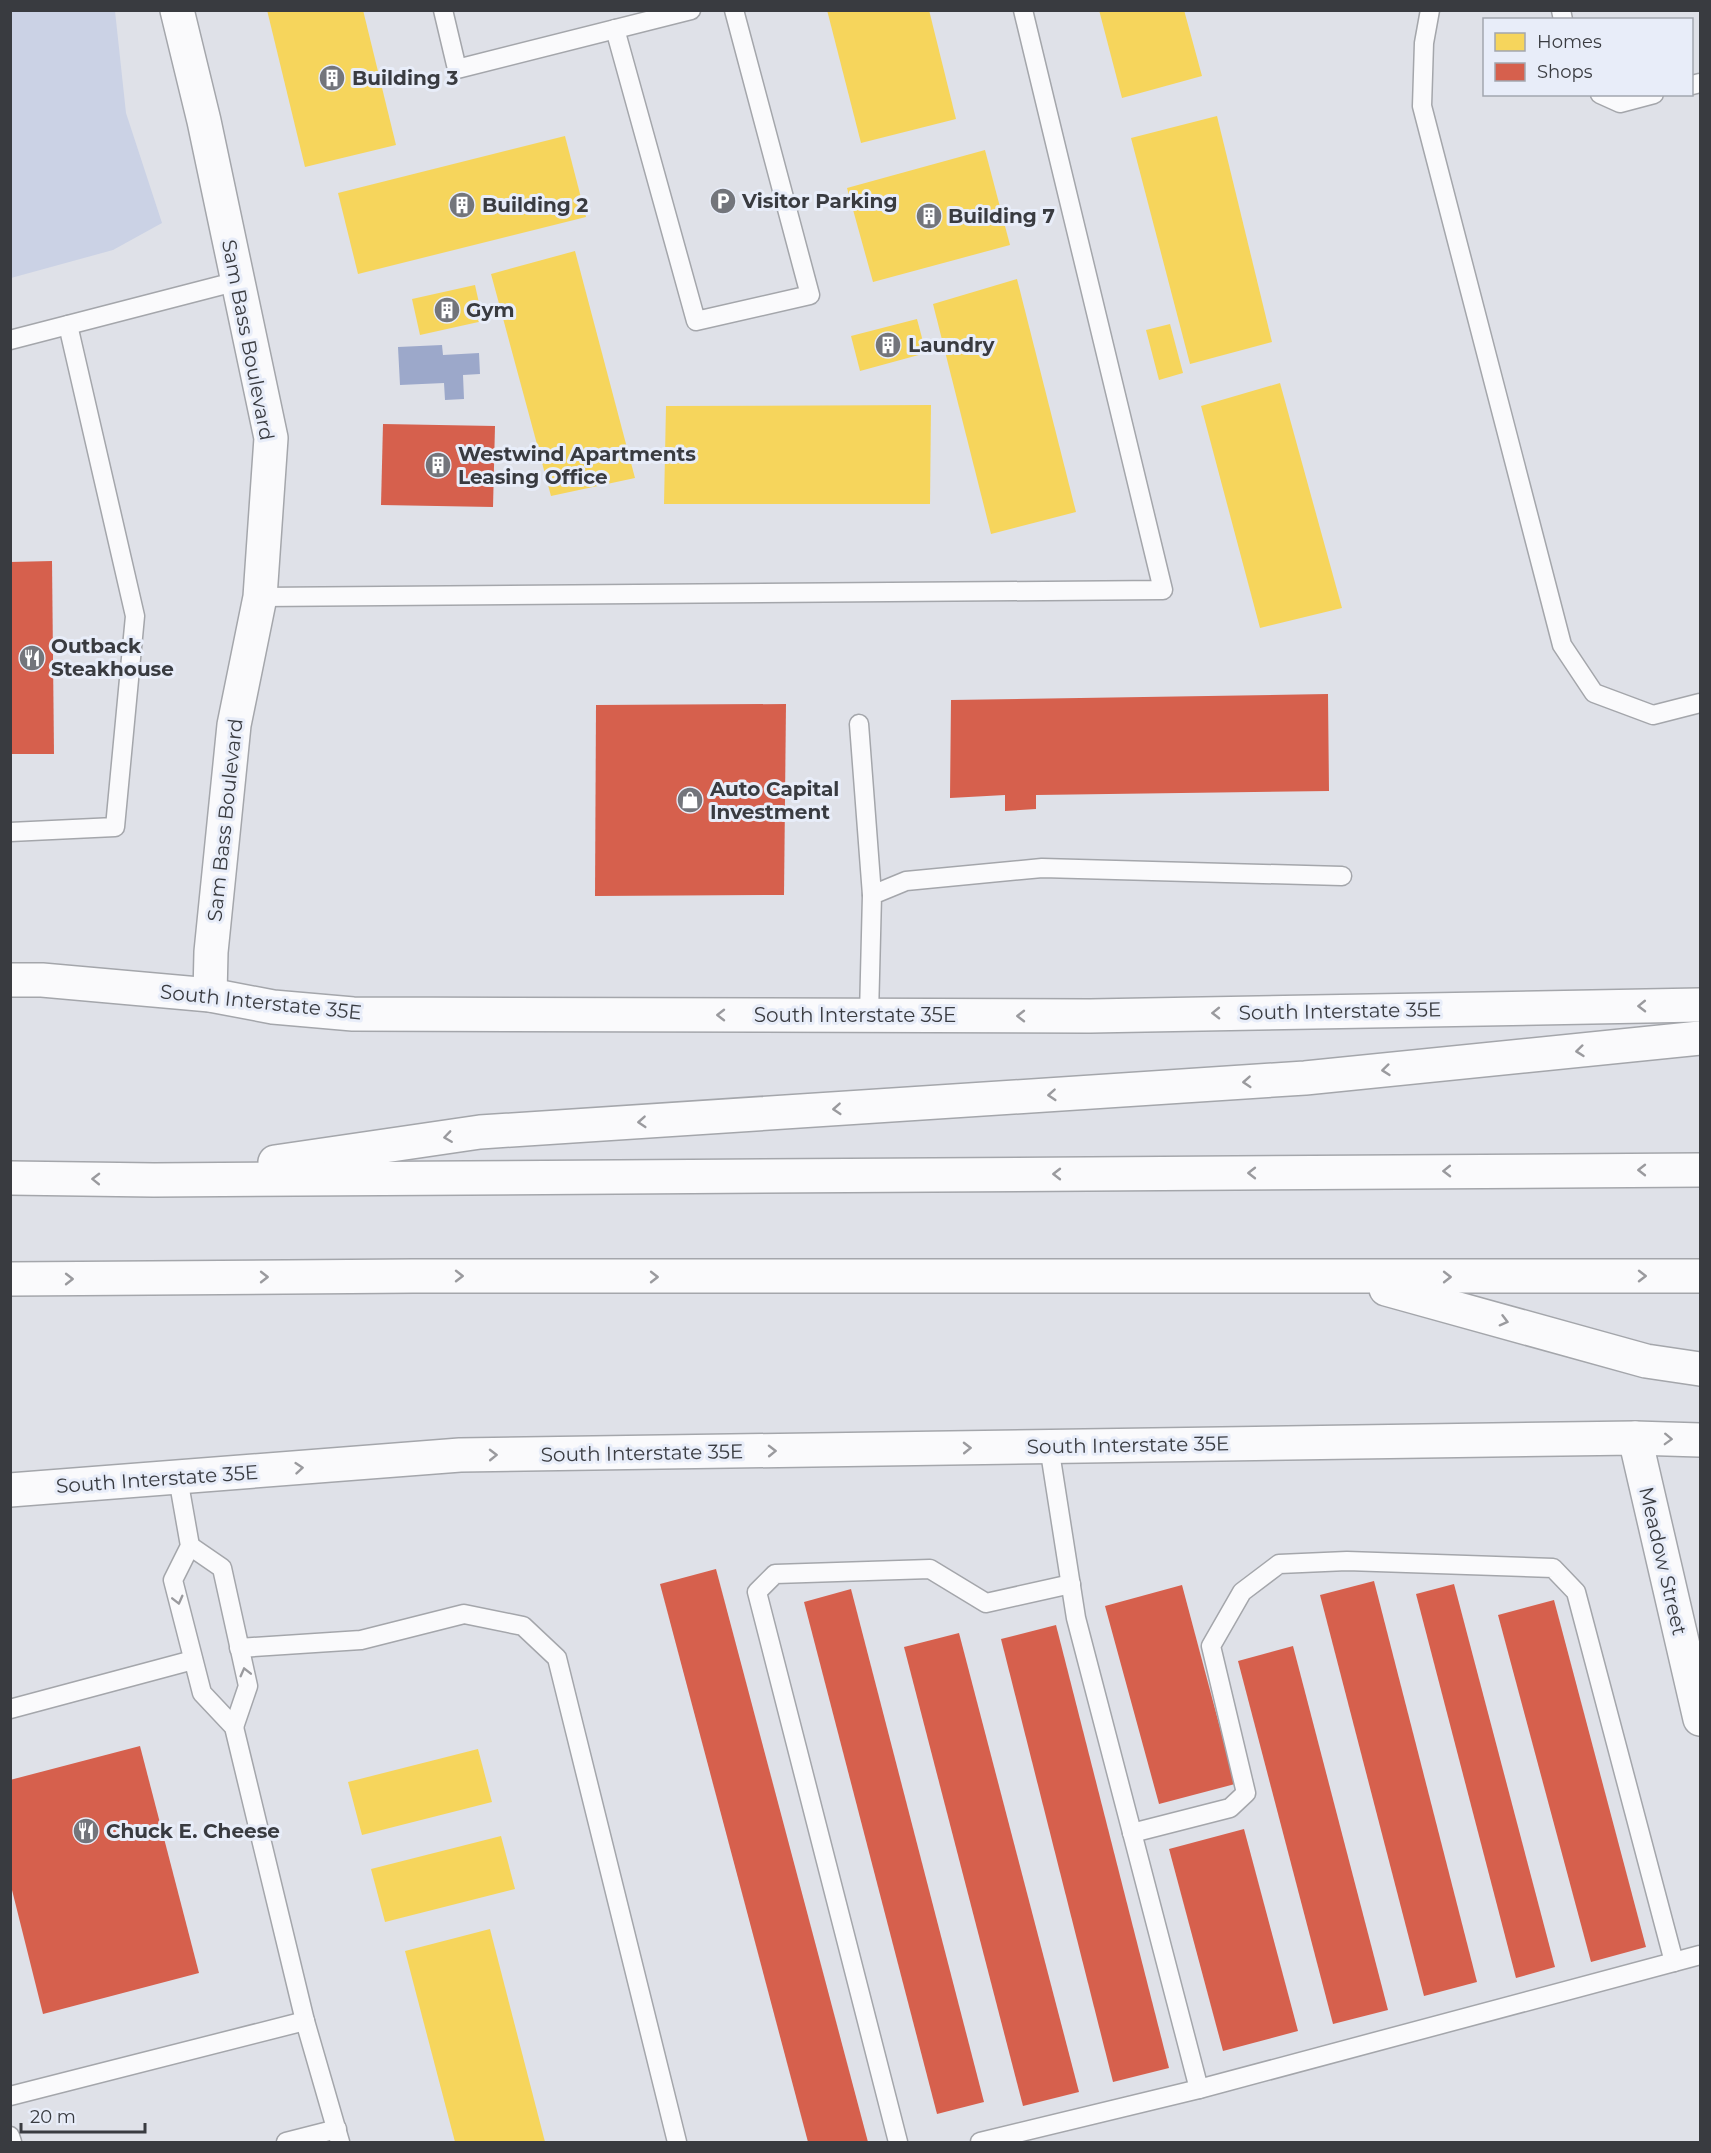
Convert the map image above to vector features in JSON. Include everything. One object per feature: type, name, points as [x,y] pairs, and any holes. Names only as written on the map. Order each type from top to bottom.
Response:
[{"type":"main road","name":"Sam Bass Boulevard","points":[[177,10],[204,121],[271,438],[260,597],[234,724],[211,952],[210,995]]},
{"type":"main road","name":"South Interstate 35E","points":[[10,980],[42,980],[210,995],[273,1007],[353,1014],[1090,1016],[1701,1005]]},
{"type":"main road","points":[[154,1180],[480,1132],[1305,1078],[1701,1038]]},
{"type":"main road","points":[[10,1178],[154,1180],[1701,1170]]},
{"type":"main road","points":[[10,1280],[401,1276],[1346,1278],[1701,1276]]},
{"type":"main road","points":[[1346,1278],[1646,1360],[1701,1369]]},
{"type":"main road","name":"South Interstate 35E","points":[[10,1490],[460,1455],[1635,1438],[1701,1440]]},
{"type":"main road","name":"Meadow Street","points":[[1635,1438],[1701,1719]]},
{"type":"lane","points":[[443,10],[457,69],[692,10]]},
{"type":"lane","points":[[615,29],[696,321],[810,295],[734,10]]},
{"type":"lane","points":[[260,597],[1163,590],[1023,10]]},
{"type":"lane","points":[[1430,10],[1424,43],[1422,106],[1562,645],[1594,693],[1653,715],[1701,703]]},
{"type":"lane","points":[[1604,96],[1620,103],[1646,96]]},
{"type":"lane","points":[[10,340],[238,281]]},
{"type":"lane","points":[[10,832],[115,827],[135,616],[68,325]]},
{"type":"lane","points":[[859,724],[872,895],[869,1015]]},
{"type":"lane","points":[[872,895],[906,881],[1042,868],[1342,876]]},
{"type":"lane","points":[[1049,1446],[1076,1618],[1199,2089]]},
{"type":"lane","points":[[178,1478],[190,1546],[172,1580],[202,1693],[234,1727],[305,2021],[339,2136],[286,2142]]},
{"type":"lane","points":[[190,1546],[222,1568],[248,1686],[234,1727]]},
{"type":"lane","points":[[1132,1833],[1230,1808],[1246,1793],[1211,1646],[1242,1592],[1279,1564],[1347,1561],[1553,1568],[1576,1592],[1674,1962]]},
{"type":"lane","points":[[898,2142],[757,1592],[775,1574],[930,1569],[986,1604],[1071,1584]]},
{"type":"lane","points":[[239,1648],[361,1640],[464,1614],[523,1626],[557,1658],[677,2142]]},
{"type":"lane","points":[[10,1709],[193,1660]]},
{"type":"lane","points":[[980,2142],[1199,2089],[1701,1954]]},
{"type":"lane","points":[[10,2096],[305,2021]]},
{"type":"lane","points":[[10,2136],[12,2142]]},
{"type":"shaded area","points":[[11,10],[115,11],[126,113],[162,223],[113,250],[11,278]]},
{"type":"water","points":[[442,345],[443,355],[479,353],[480,374],[463,375],[464,399],[445,400],[444,383],[400,385],[398,347]]},
{"type":"building: Homes","name":"Building 3","points":[[267,10],[363,10],[396,145],[305,167]]},
{"type":"building: Homes","points":[[827,10],[929,10],[956,119],[861,143]]},
{"type":"building: Homes","points":[[1099,10],[1184,10],[1202,76],[1122,98]]},
{"type":"building: Homes","points":[[1217,116],[1272,342],[1190,364],[1131,138]]},
{"type":"building: Homes","name":"Building 2","points":[[565,136],[586,217],[358,274],[338,193]]},
{"type":"building: Homes","name":"Building 7","points":[[985,150],[1010,245],[873,282],[847,188]]},
{"type":"building: Homes","points":[[575,251],[635,478],[551,496],[491,274]]},
{"type":"building: Homes","points":[[1017,279],[1076,512],[991,534],[933,304]]},
{"type":"building: Homes","name":"Gym","points":[[475,285],[483,321],[420,335],[412,299]]},
{"type":"building: Homes","name":"Laundry","points":[[917,319],[926,353],[860,371],[851,336]]},
{"type":"building: Homes","points":[[1170,324],[1183,373],[1159,380],[1146,330]]},
{"type":"building: Homes","points":[[1280,383],[1342,608],[1260,628],[1201,406]]},
{"type":"building: Homes","points":[[931,405],[930,504],[664,504],[666,406]]},
{"type":"building: Homes","points":[[478,1749],[492,1802],[362,1835],[348,1782]]},
{"type":"building: Homes","points":[[501,1836],[515,1889],[385,1922],[371,1869]]},
{"type":"building: Homes","points":[[490,1929],[545,2142],[455,2142],[405,1951]]},
{"type":"building: Shops","name":"Westwind Apartments Leasing Office","points":[[383,424],[495,426],[493,507],[381,505]]},
{"type":"building: Shops","name":"Outback Steakhouse","points":[[52,561],[54,754],[10,754],[10,562]]},
{"type":"building: Shops","points":[[1328,694],[1329,791],[1036,795],[1036,809],[1005,811],[1005,795],[950,798],[951,700]]},
{"type":"building: Shops","name":"Auto Capital Investment","points":[[786,704],[784,895],[595,896],[596,705]]},
{"type":"building: Shops","points":[[716,1569],[868,2142],[808,2142],[660,1584]]},
{"type":"building: Shops","points":[[1374,1581],[1477,1982],[1424,1996],[1320,1595]]},
{"type":"building: Shops","points":[[1454,1584],[1555,1967],[1516,1978],[1416,1594]]},
{"type":"building: Shops","points":[[1182,1585],[1235,1784],[1159,1804],[1105,1606]]},
{"type":"building: Shops","points":[[851,1589],[984,2102],[937,2114],[804,1602]]},
{"type":"building: Shops","points":[[1554,1600],[1646,1947],[1591,1962],[1498,1615]]},
{"type":"building: Shops","points":[[1056,1625],[1169,2068],[1113,2082],[1001,1639]]},
{"type":"building: Shops","points":[[959,1633],[1079,2092],[1023,2106],[904,1647]]},
{"type":"building: Shops","points":[[1293,1646],[1388,2010],[1333,2024],[1238,1661]]},
{"type":"building: Shops","name":"Chuck E. Cheese","points":[[140,1746],[199,1973],[43,2014],[10,1882],[10,1780]]},
{"type":"building: Shops","points":[[1244,1829],[1298,2031],[1223,2051],[1169,1849]]},
{"type":"place","name":"Building 3","points":[[332,78]]},
{"type":"place","name":"Visitor Parking","points":[[723,201]]},
{"type":"place","name":"Building 2","points":[[462,205]]},
{"type":"place","name":"Building 7","points":[[929,216]]},
{"type":"place","name":"Gym","points":[[447,310]]},
{"type":"place","name":"Laundry","points":[[888,345]]},
{"type":"place","name":"Westwind Apartments Leasing Office","points":[[438,465]]},
{"type":"place","name":"Outback Steakhouse","points":[[32,658]]},
{"type":"place","name":"Auto Capital Investment","points":[[690,800]]},
{"type":"place","name":"Chuck E. Cheese","points":[[86,1831]]}]
